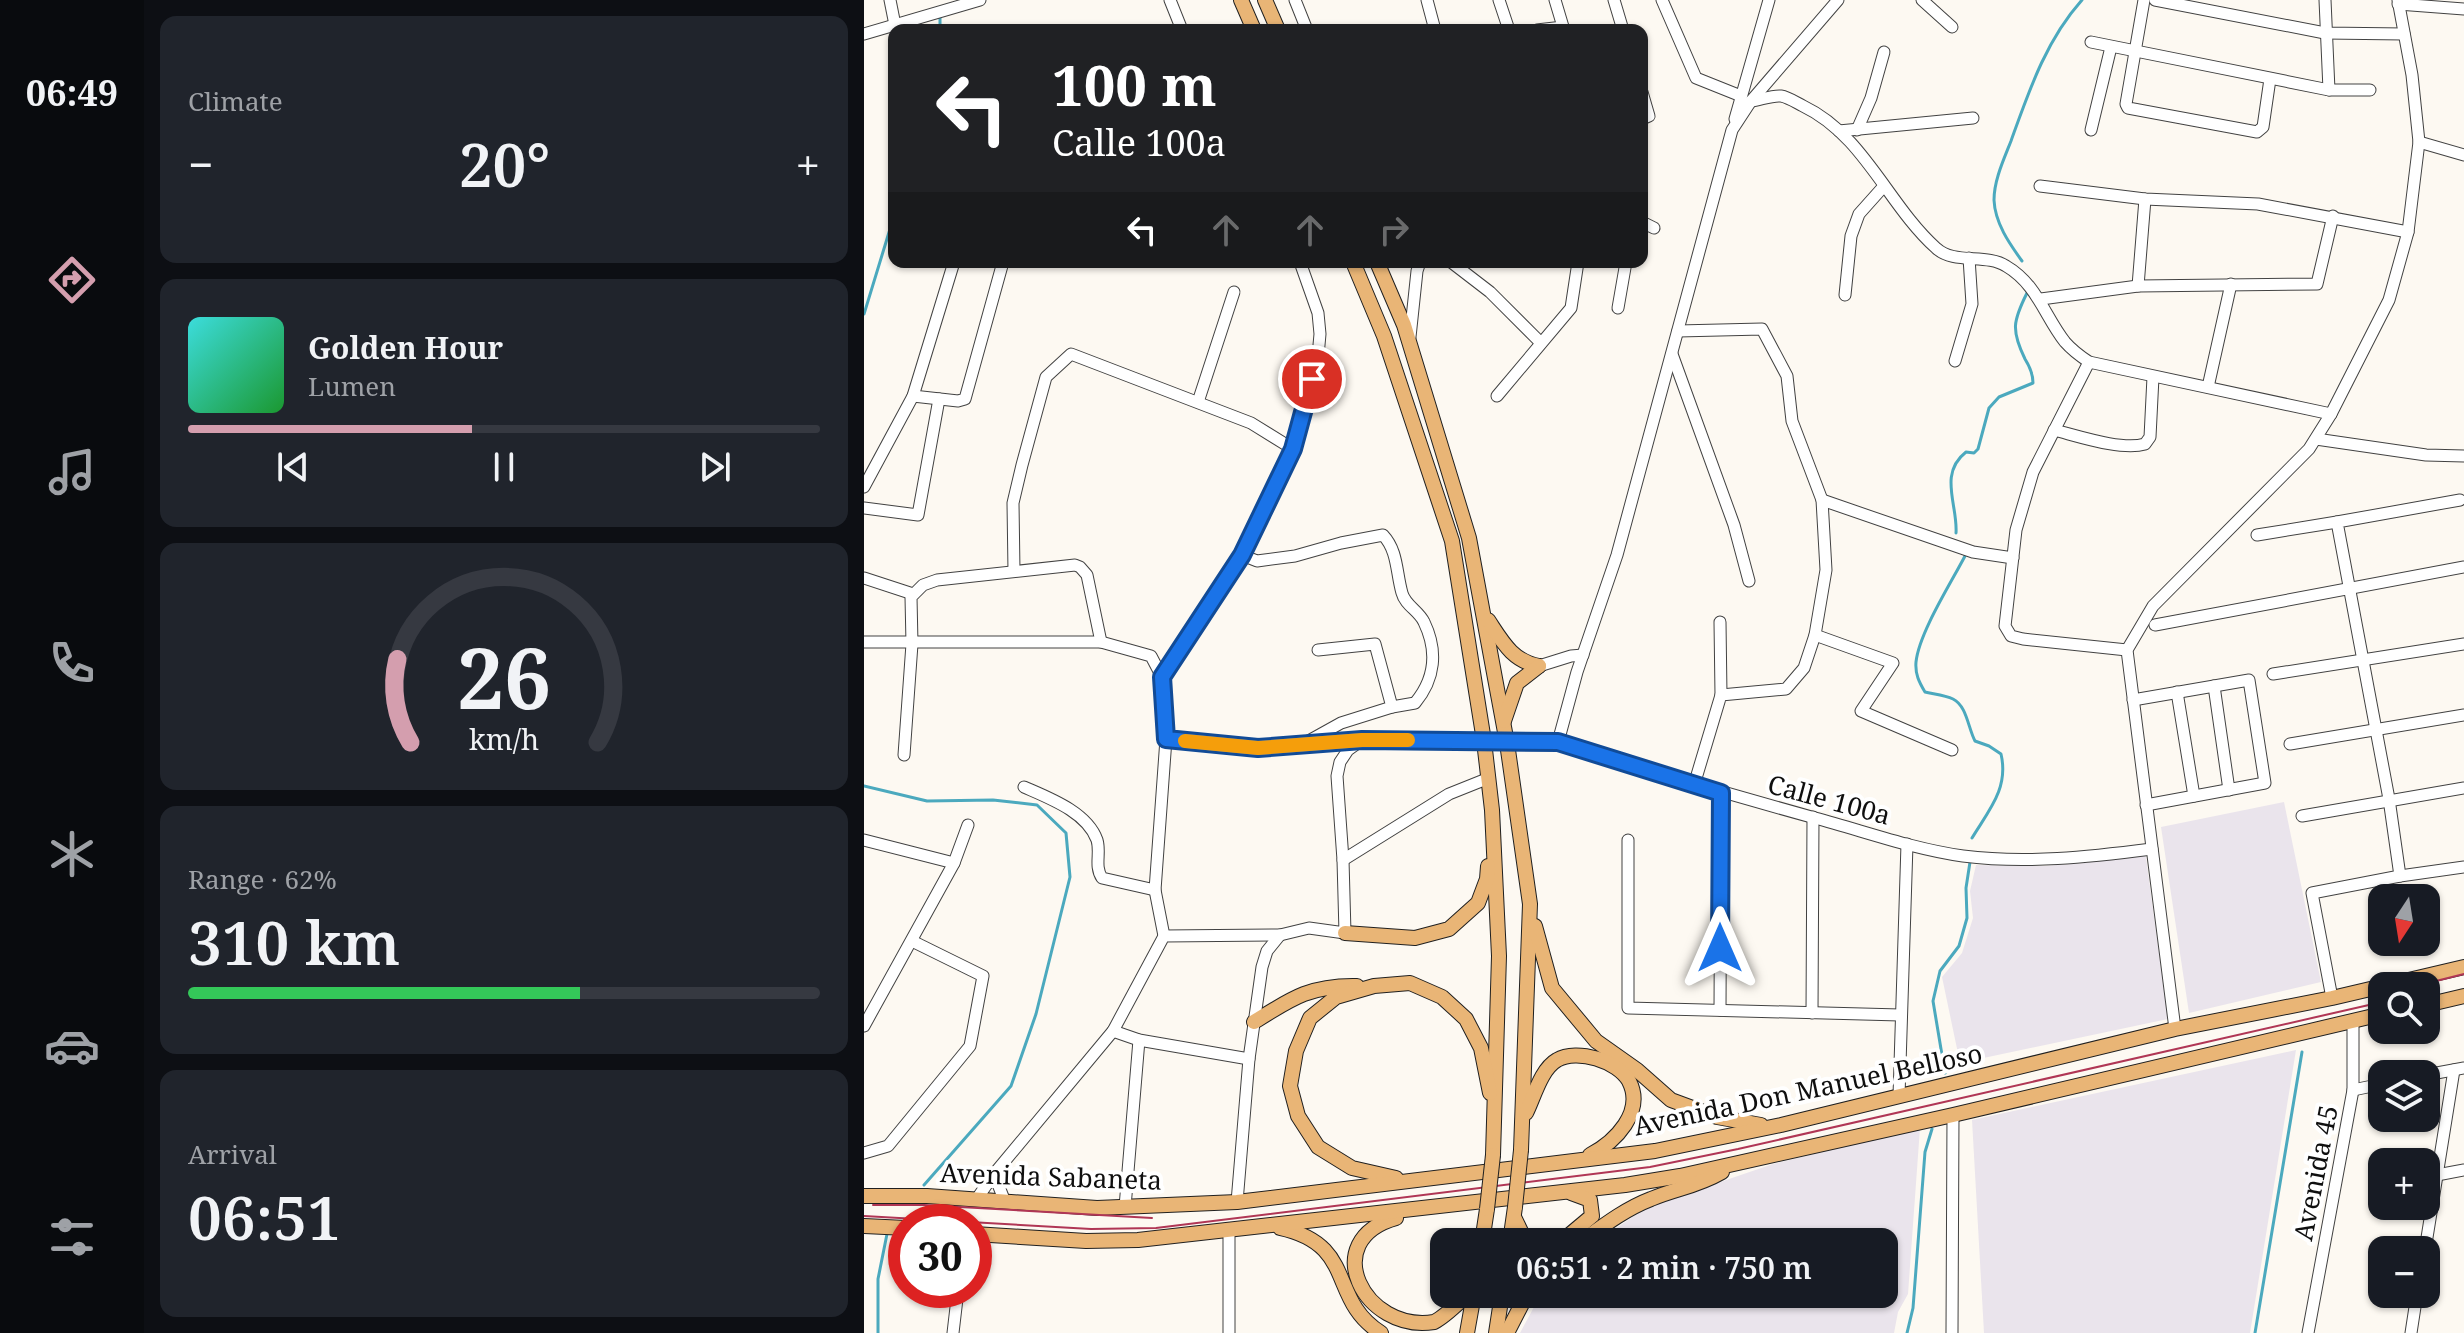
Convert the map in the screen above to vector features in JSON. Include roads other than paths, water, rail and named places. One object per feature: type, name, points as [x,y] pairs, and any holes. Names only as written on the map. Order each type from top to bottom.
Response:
[{"type":"main road","points":[[1241,0],[1251,24]]},
{"type":"main road","points":[[1265,0],[1275,24]]},
{"type":"main road","points":[[1356,268],[1384,336],[1452,541],[1489,778],[1499,956],[1495,1122],[1484,1228]]},
{"type":"main road","points":[[1379,268],[1410,343],[1469,538],[1503,724],[1530,904],[1552,988],[1596,1041],[1637,1070],[1671,1100],[1717,1117],[1781,1125]]},
{"type":"main road","points":[[1483,613],[1513,655],[1523,663],[1539,666]]},
{"type":"main road","points":[[1503,724],[1517,683],[1539,666]]},
{"type":"main road","points":[[1345,933],[1415,938],[1449,929],[1478,903],[1487,879],[1492,810]]},
{"type":"main road","points":[[1512,1228],[1523,1121],[1530,904]]},
{"type":"main road","name":"Avenida Don Manuel Belloso","points":[[1237,1202],[1655,1151],[1781,1125],[2175,1029],[2332,998],[2464,967]]},
{"type":"main road","points":[[1254,1022],[1312,989],[1410,983],[1442,997],[1466,1019],[1481,1048],[1495,1122]]},
{"type":"main road","points":[[1374,986],[1336,997],[1310,1018],[1296,1051],[1290,1086],[1298,1116],[1318,1147],[1352,1168],[1408,1181]]},
{"type":"main road","points":[[2440,1002],[2464,996]]},
{"type":"main road","name":"Avenida Don Manuel Belloso","points":[[1268,1226],[1680,1176],[2368,1017]]},
{"type":"main road","points":[[1523,1121],[1543,1077],[1556,1060],[1577,1055],[1595,1057],[1610,1064],[1629,1080],[1633,1107],[1622,1130],[1607,1147],[1579,1161]]},
{"type":"main road","points":[[1600,1228],[1622,1212],[1653,1198],[1698,1185],[1738,1163]]},
{"type":"main road","points":[[1567,1192],[1590,1200],[1593,1210],[1589,1220],[1579,1228]]},
{"type":"main road","name":"Avenida Sabaneta","points":[[864,1196],[1125,1207],[1237,1202]]},
{"type":"main road","points":[[1431,1208],[1384,1221],[1366,1234],[1356,1253],[1355,1274],[1361,1300],[1386,1323],[1400,1328],[1435,1322],[1453,1308]]},
{"type":"main road","points":[[1514,1212],[1520,1228]]},
{"type":"main road","points":[[864,1226],[888,1227]]},
{"type":"main road","points":[[992,1235],[1086,1241],[1138,1240],[1268,1226],[1311,1238],[1328,1252],[1337,1264],[1348,1297],[1356,1310],[1381,1333]]},
{"type":"main road","points":[[1467,1333],[1470,1308]]},
{"type":"main road","points":[[1496,1333],[1500,1308]]},
{"type":"main road","points":[[1507,1333],[1520,1308]]},
{"type":"street","points":[[890,0],[895,24]]},
{"type":"street","points":[[898,24],[980,0]]},
{"type":"street","points":[[1170,0],[1180,24]]},
{"type":"street","points":[[1295,0],[1305,24]]},
{"type":"street","points":[[1427,0],[1433,24]]},
{"type":"street","points":[[1499,0],[1507,24]]},
{"type":"street","points":[[1555,0],[1562,24]]},
{"type":"street","points":[[1614,0],[1621,24]]},
{"type":"street","points":[[1662,0],[1696,78],[1746,99],[1782,96],[1820,114],[1855,145],[1936,249],[2008,266],[2041,299],[2063,339],[2089,362],[2331,414]]},
{"type":"street","points":[[1558,742],[1617,555],[1732,130],[1746,99],[1769,0]]},
{"type":"street","points":[[1746,99],[1838,0]]},
{"type":"street","points":[[1922,0],[1952,27]]},
{"type":"street","points":[[2144,0],[2126,104],[2128,108],[2257,132],[2263,127],[2270,79]]},
{"type":"street","points":[[2155,0],[2203,4],[2325,33],[2404,34]]},
{"type":"street","points":[[2325,0],[2329,90]]},
{"type":"street","points":[[2175,1029],[2127,650],[2153,606],[2316,439],[2331,414],[2389,300],[2408,232],[2419,142],[2398,2],[2464,9]]},
{"type":"street","points":[[864,34],[888,27]]},
{"type":"street","points":[[2091,42],[2329,90],[2370,90]]},
{"type":"street","points":[[2091,130],[2111,47]]},
{"type":"street","points":[[1857,130],[1871,98],[1884,52]]},
{"type":"street","points":[[1839,131],[1973,118]]},
{"type":"street","points":[[2419,142],[2464,155]]},
{"type":"street","points":[[1845,295],[1851,236],[1859,214],[1884,186]]},
{"type":"street","points":[[2040,186],[2145,199],[2258,204],[2408,232]]},
{"type":"street","points":[[2138,286],[2145,199]]},
{"type":"street","points":[[2041,299],[2138,286],[2317,284],[2333,216]]},
{"type":"street","points":[[1648,225],[1654,228]]},
{"type":"street","points":[[1955,361],[1972,304],[1969,258]]},
{"type":"street","points":[[864,487],[913,396],[952,268]]},
{"type":"street","points":[[913,396],[965,399],[1001,268]]},
{"type":"street","points":[[1162,677],[1242,555],[1293,449],[1318,356],[1320,334],[1318,313],[1302,268]]},
{"type":"street","points":[[1410,343],[1416,268]]},
{"type":"street","points":[[1459,268],[1490,292],[1541,343]]},
{"type":"street","points":[[1497,396],[1571,308],[1577,268]]},
{"type":"street","points":[[1618,308],[1625,268]]},
{"type":"street","points":[[2208,387],[2231,284]]},
{"type":"street","points":[[1198,402],[1234,292]]},
{"type":"street","points":[[1678,331],[1762,329],[1787,376],[1792,421],[1822,500],[1826,570],[1815,635],[1804,668],[1786,689],[1721,695]]},
{"type":"street","points":[[1014,571],[1013,503],[1046,377],[1071,354],[1251,423],[1293,449]]},
{"type":"street","points":[[1672,354],[1734,525],[1749,581]]},
{"type":"street","points":[[2089,362],[2033,472],[2016,530],[2005,626],[2011,636],[2127,650]]},
{"type":"street","points":[[2054,430],[2103,442],[2136,446],[2145,444],[2150,437],[2153,377]]},
{"type":"street","points":[[864,508],[918,515],[939,399]]},
{"type":"street","points":[[2316,439],[2414,454],[2464,456]]},
{"type":"street","points":[[1822,500],[1973,552],[2013,558]]},
{"type":"street","points":[[2257,535],[2460,500]]},
{"type":"street","points":[[2337,522],[2389,799],[2400,876]]},
{"type":"street","points":[[1242,555],[1257,561],[1295,556],[1383,535],[1392,545],[1402,597],[1424,621],[1434,660],[1428,687],[1415,703],[1341,723],[1301,745]]},
{"type":"street","points":[[904,755],[912,644],[910,609],[913,594],[923,585],[937,580],[1075,565],[1087,575],[1101,642]]},
{"type":"street","points":[[2155,625],[2464,567]]},
{"type":"street","points":[[864,578],[913,594]]},
{"type":"street","points":[[1694,785],[1721,695],[1720,622]]},
{"type":"street","points":[[1815,635],[1893,663],[1861,711],[1952,750]]},
{"type":"street","points":[[864,642],[1101,642],[1151,656],[1162,677],[1166,739],[1155,890],[1164,936],[1113,1031],[976,1200]]},
{"type":"street","points":[[1318,650],[1375,644],[1392,707]]},
{"type":"street","points":[[2273,674],[2464,644]]},
{"type":"street","points":[[1539,666],[1583,655]]},
{"type":"street","points":[[2133,700],[2249,680],[2265,783],[2146,805]]},
{"type":"street","points":[[2214,686],[2229,790]]},
{"type":"street","points":[[2177,692],[2194,796]]},
{"type":"street","points":[[2290,744],[2464,715]]},
{"type":"street","name":"Calle 100a","points":[[1166,739],[1258,748],[1362,740],[1558,742],[1721,793],[1907,844],[1963,856],[2077,859],[2152,849]]},
{"type":"street","points":[[1164,936],[1280,935],[1309,928],[1345,933],[1337,776],[1340,762],[1348,750],[1362,740]]},
{"type":"street","points":[[1343,860],[1449,794],[1489,778]]},
{"type":"street","points":[[1024,787],[1051,798],[1082,819],[1097,840],[1097,870],[1102,878],[1155,890]]},
{"type":"street","points":[[2302,816],[2464,788]]},
{"type":"street","points":[[1720,1010],[1721,793]]},
{"type":"street","points":[[1812,1013],[1813,817]]},
{"type":"street","points":[[864,1026],[954,863],[968,825]]},
{"type":"street","points":[[864,840],[954,863]]},
{"type":"street","points":[[1628,840],[1628,1008],[1900,1015]]},
{"type":"street","points":[[1899,1096],[1907,844]]},
{"type":"street","points":[[2332,998],[2312,893],[2464,867]]},
{"type":"street","points":[[1237,1202],[1249,1059],[1262,967],[1267,951],[1280,935]]},
{"type":"street","points":[[864,1153],[888,1146],[970,1046],[983,976],[912,941]]},
{"type":"street","name":"Avenida 45","points":[[2308,1333],[2353,1090],[2353,1021]]},
{"type":"street","points":[[1113,1031],[1139,1040],[1249,1059]]},
{"type":"street","points":[[1125,1207],[1139,1040]]},
{"type":"street","points":[[2440,1161],[2459,1069]]},
{"type":"street","points":[[2353,1090],[2368,1087]]},
{"type":"street","points":[[1952,1333],[1953,1115]]},
{"type":"street","points":[[2440,1174],[2464,1170]]},
{"type":"street","points":[[994,1174],[1005,1202]]},
{"type":"street","points":[[1229,1230],[1229,1333]]},
{"type":"street","points":[[953,1333],[956,1308]]},
{"type":"street","points":[[2411,1333],[2415,1308]]},
{"type":"waterway","points":[[2022,261],[1997,217],[1994,200],[1996,185],[2048,49],[2082,0]]},
{"type":"waterway","points":[[940,16],[940,24]]},
{"type":"waterway","points":[[864,314],[888,236]]},
{"type":"waterway","points":[[1956,533],[1951,490],[1953,470],[1966,452],[1974,453],[1978,449],[1989,408],[1999,397],[2033,383],[2016,333],[2019,311],[2027,293]]},
{"type":"waterway","points":[[1965,556],[1929,623],[1918,650],[1916,666],[1925,692],[1958,702],[1975,741],[2001,754],[2000,788],[1972,838]]},
{"type":"waterway","points":[[864,786],[927,801],[993,800],[1037,805],[1066,833],[1070,877],[1036,1014],[1011,1086],[924,1185]]},
{"type":"waterway","points":[[1945,1073],[1933,1001],[1940,971],[1959,946],[1967,918],[1966,888],[1970,862]]},
{"type":"waterway","points":[[2255,1333],[2302,1052]]},
{"type":"waterway","points":[[1907,1333],[1913,1308],[1925,1152],[1932,1129]]},
{"type":"waterway","points":[[878,1333],[878,1279],[887,1234]]},
{"type":"tram line","points":[[2440,980],[2464,974]]},
{"type":"tram line","points":[[864,1216],[1091,1229],[1156,1228],[1650,1167],[2368,1005]]},
{"type":"tram line","points":[[873,1205],[1152,1218]]}]
